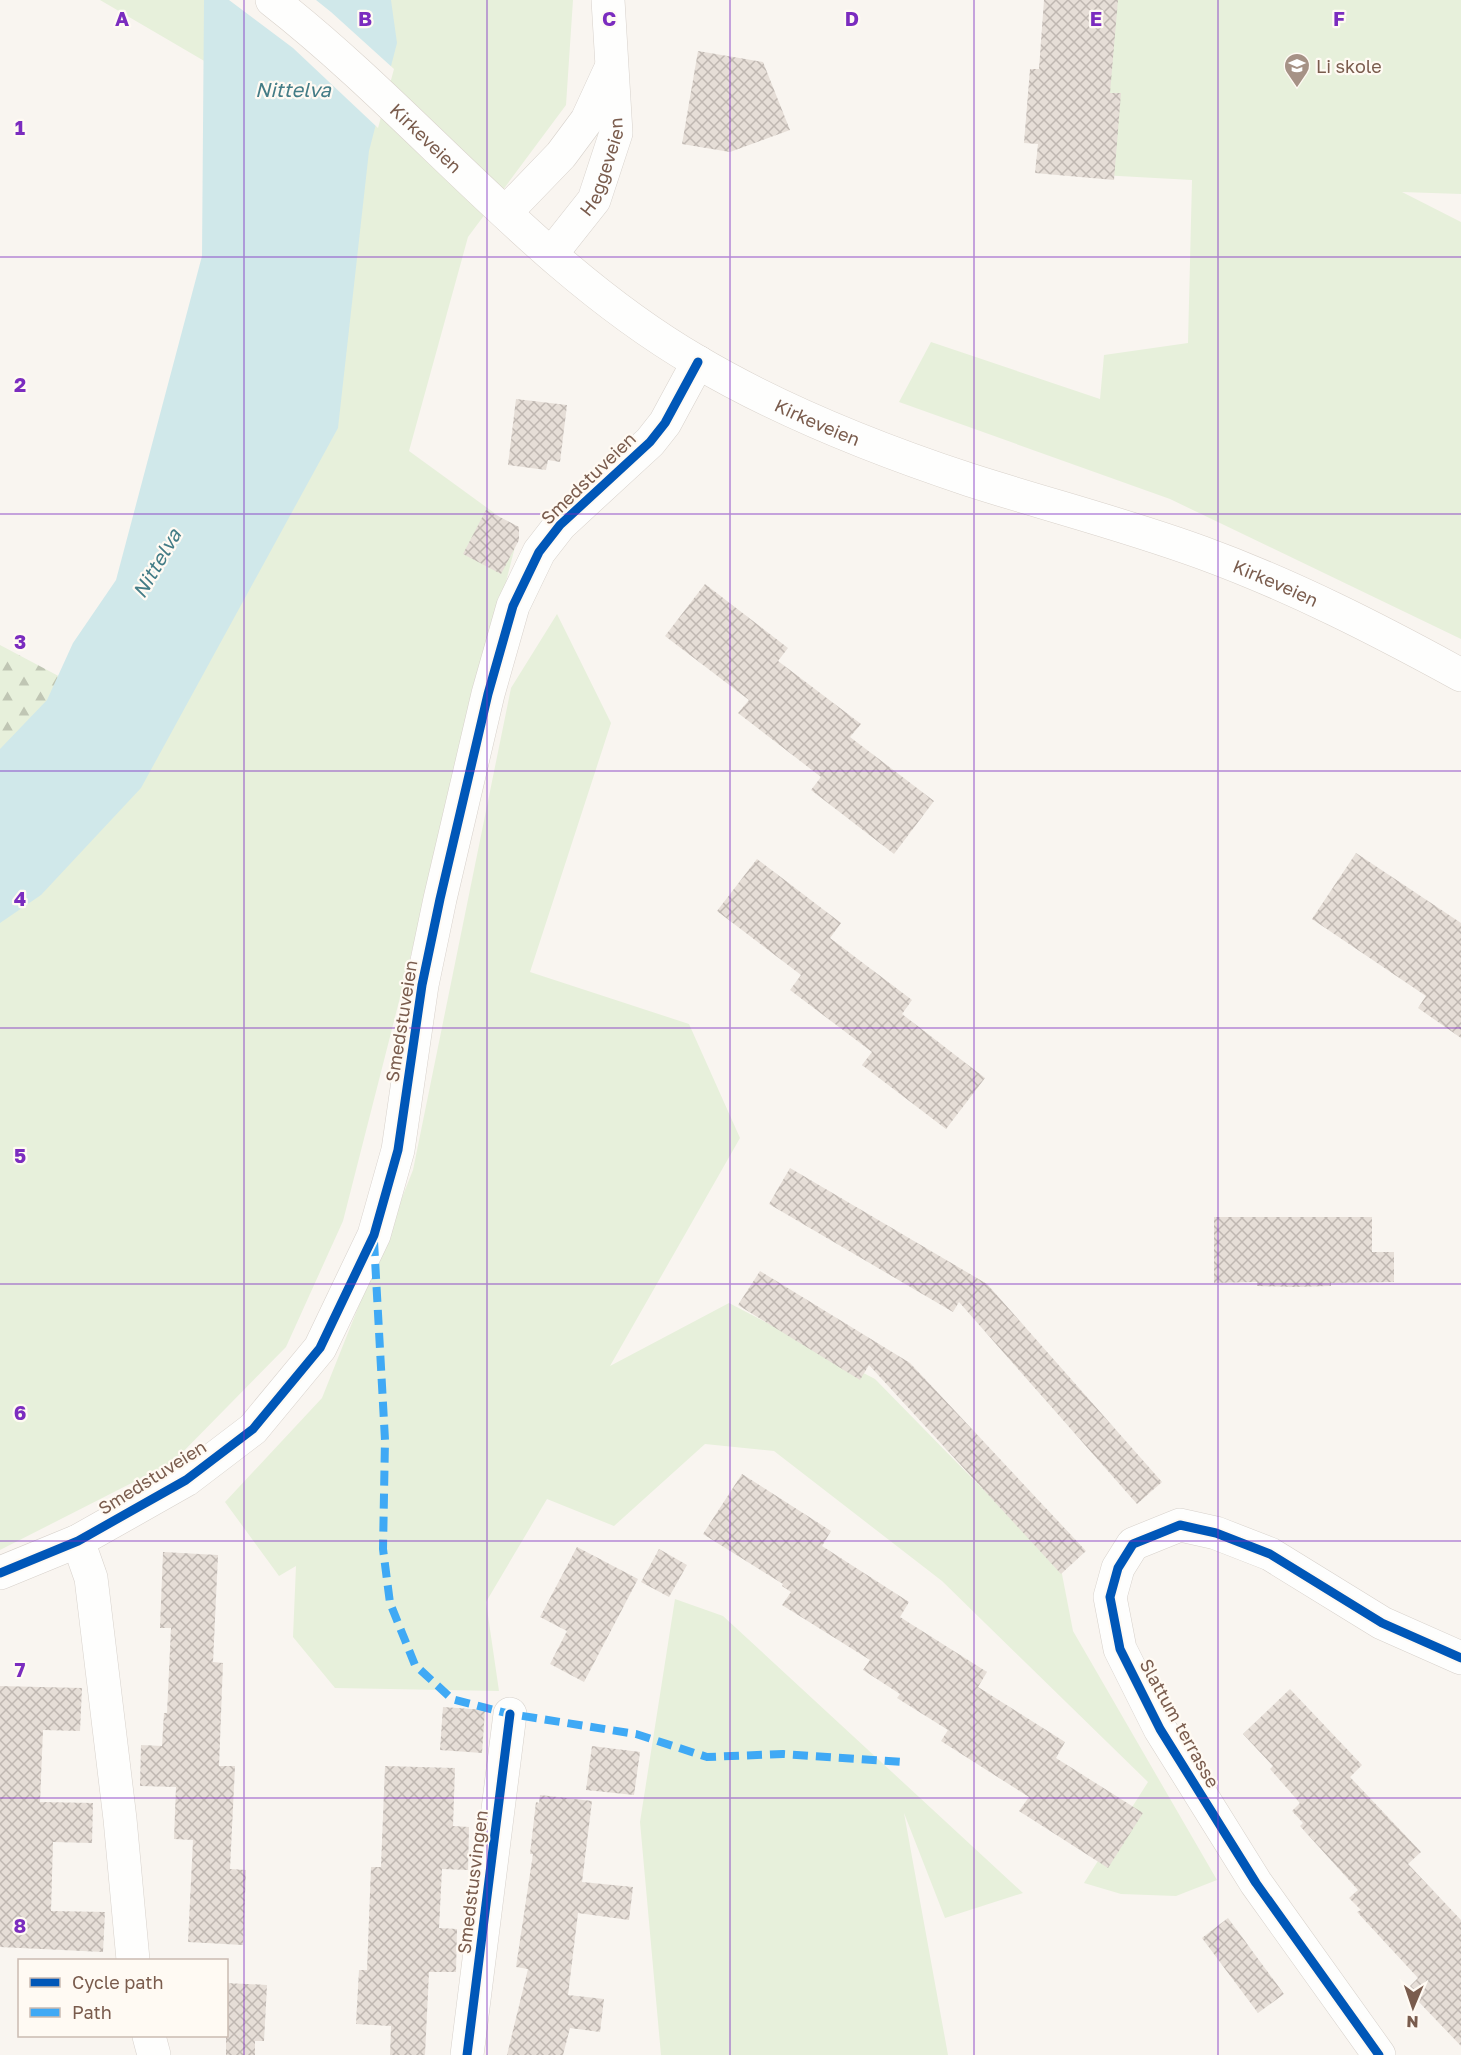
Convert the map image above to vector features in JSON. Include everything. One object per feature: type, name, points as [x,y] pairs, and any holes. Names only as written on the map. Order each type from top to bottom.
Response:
[{"type":"street","name":"Kirkeveien","points":[[272,0],[370,83],[552,253],[637,322],[698,362],[828,427],[901,456],[1135,530],[1262,575],[1340,611],[1461,675]]},
{"type":"street","name":"Heggeveien","points":[[552,253],[594,200],[616,133],[608,0]]},
{"type":"street","name":"Heggeveien","points":[[506,212],[561,155],[587,120],[612,65]]},
{"type":"street","name":"Smedstuveien","points":[[0,1573],[78,1541],[186,1480],[254,1429],[320,1348],[374,1235],[398,1150],[422,985],[440,899],[488,694],[513,606],[539,552],[560,525],[650,442],[670,414],[698,362]]},
{"type":"street","name":"Slattum terrasse","points":[[1379,2055],[1256,1883],[1160,1729],[1120,1649],[1110,1597],[1118,1568],[1133,1544],[1180,1525],[1216,1533],[1270,1554],[1382,1623],[1461,1658]]},
{"type":"street","points":[[78,1541],[91,1578],[120,1819],[133,1959]]},
{"type":"street","name":"Smedstusvingen","points":[[467,2055],[510,1714]]},
{"type":"street","points":[[149,2037],[154,2055]]},
{"type":"green space","points":[[100,0],[573,0],[566,105],[468,237],[409,451],[519,531],[343,1221],[286,1347],[173,1462],[0,1550],[0,775],[83,689],[266,97]]},
{"type":"green space","points":[[1089,0],[1461,0],[1461,194],[1402,192],[1461,222],[1461,639],[1170,499],[899,402],[931,342],[1100,399],[1104,355],[1188,343],[1192,180],[1082,174]]},
{"type":"green space","points":[[557,614],[611,723],[530,972],[689,1024],[740,1138],[610,1366],[729,1303],[875,1379],[1061,1569],[1073,1631],[1217,1880],[1176,1896],[1121,1894],[1084,1883],[1148,1782],[942,1581],[774,1451],[705,1444],[614,1526],[547,1499],[486,1602],[499,1691],[335,1688],[293,1637],[296,1566],[279,1576],[225,1502],[322,1398],[413,1170],[511,688]]},
{"type":"green space","points":[[0,645],[83,689],[0,775]]},
{"type":"green space","points":[[675,1599],[723,1616],[1023,1893],[945,1918],[904,1813],[948,2055],[661,2055],[640,1822]]},
{"type":"water","name":"Nittelva","points":[[204,0],[391,0],[397,43],[369,151],[338,428],[141,788],[41,895],[0,923],[0,749],[47,700],[73,643],[116,580],[202,256]]},
{"type":"pier","points":[[229,0],[316,0],[331,12],[394,69],[378,128],[293,48]]},
{"type":"building","points":[[1044,0],[1118,0],[1110,93],[1121,93],[1114,180],[1035,173],[1038,144],[1024,143],[1030,69],[1039,69]]},
{"type":"building","points":[[698,51],[763,62],[790,130],[730,152],[682,144]]},
{"type":"building","points":[[516,399],[567,405],[560,462],[548,460],[546,470],[508,465]]},
{"type":"building","points":[[486,510],[519,527],[519,540],[501,574],[463,554]]},
{"type":"building","points":[[705,584],[788,648],[778,661],[861,724],[850,737],[934,801],[894,854],[811,790],[821,777],[738,713],[749,700],[665,636]]},
{"type":"building","points":[[1356,853],[1461,923],[1461,1038],[1418,1008],[1426,996],[1312,919]]},
{"type":"building","points":[[757,859],[841,923],[830,938],[912,1000],[902,1014],[985,1078],[946,1129],[862,1065],[872,1052],[790,990],[801,975],[717,911]]},
{"type":"building","points":[[790,1168],[987,1284],[1162,1482],[1137,1504],[959,1302],[953,1312],[769,1204]]},
{"type":"building","points":[[1214,1217],[1372,1217],[1372,1252],[1394,1252],[1394,1282],[1331,1283],[1331,1286],[1293,1287],[1257,1286],[1257,1282],[1214,1283]]},
{"type":"building","points":[[760,1271],[910,1363],[1086,1551],[1061,1574],[869,1365],[860,1380],[738,1305]]},
{"type":"building","points":[[742,1474],[831,1531],[822,1546],[909,1602],[900,1617],[987,1672],[978,1687],[1065,1742],[1056,1758],[1143,1813],[1108,1868],[1019,1811],[1029,1797],[941,1741],[948,1730],[897,1698],[900,1694],[863,1670],[870,1660],[782,1605],[791,1592],[782,1586],[783,1584],[703,1534]]},
{"type":"building","points":[[577,1547],[638,1579],[584,1682],[550,1664],[567,1631],[540,1617]]},
{"type":"building","points":[[659,1549],[687,1565],[669,1597],[641,1582]]},
{"type":"building","points":[[163,1552],[218,1555],[213,1662],[223,1663],[219,1766],[235,1766],[230,1869],[246,1870],[243,1945],[188,1942],[193,1840],[174,1839],[176,1787],[140,1786],[141,1745],[162,1746],[164,1713],[167,1713],[171,1628],[160,1628]]},
{"type":"building","points":[[0,1686],[82,1688],[80,1731],[43,1730],[40,1802],[93,1803],[92,1843],[53,1842],[51,1911],[105,1912],[103,1952],[0,1947]]},
{"type":"building","points":[[1290,1689],[1362,1765],[1350,1777],[1421,1852],[1408,1864],[1461,1920],[1461,2046],[1417,2000],[1420,1997],[1410,1986],[1418,1978],[1357,1912],[1361,1910],[1349,1898],[1358,1890],[1300,1826],[1303,1823],[1292,1811],[1300,1803],[1270,1769],[1273,1766],[1243,1734]]},
{"type":"building","points":[[443,1707],[485,1710],[482,1753],[440,1750]]},
{"type":"building","points":[[592,1746],[640,1752],[634,1795],[586,1790]]},
{"type":"building","points":[[385,1766],[455,1768],[453,1826],[469,1827],[468,1870],[442,1869],[439,1928],[457,1929],[456,1972],[429,1972],[425,2055],[390,2055],[391,2026],[356,2024],[359,1970],[367,1970],[371,1867],[381,1867]]},
{"type":"building","points":[[540,1795],[592,1801],[582,1882],[633,1887],[629,1920],[578,1913],[568,1995],[604,1999],[600,2032],[570,2028],[563,2055],[507,2055],[528,1969],[516,1967],[533,1854],[530,1854],[536,1802],[539,1803]]},
{"type":"building","points":[[1228,1918],[1284,1994],[1258,2013],[1202,1938]]},
{"type":"building","points":[[228,1983],[267,1985],[264,2041],[255,2041],[255,2055],[226,2055]]},
{"type":"marked path","points":[[374,1241],[385,1440],[383,1549],[390,1603],[415,1665],[452,1699],[510,1714],[636,1734],[707,1757],[783,1754],[903,1762]]},
{"type":"cycle path","points":[[0,1573],[78,1541],[186,1480],[253,1429],[320,1348],[374,1235],[398,1150],[422,985],[440,899],[488,694],[513,606],[539,552],[560,525],[650,442],[665,423],[698,362]]},
{"type":"cycle path","points":[[1379,2055],[1256,1883],[1160,1729],[1120,1649],[1110,1597],[1118,1568],[1133,1544],[1180,1525],[1216,1533],[1270,1554],[1382,1623],[1461,1658]]},
{"type":"cycle path","points":[[467,2055],[510,1714]]},
{"type":"place","name":"Li skole","points":[[1297,89]]}]
